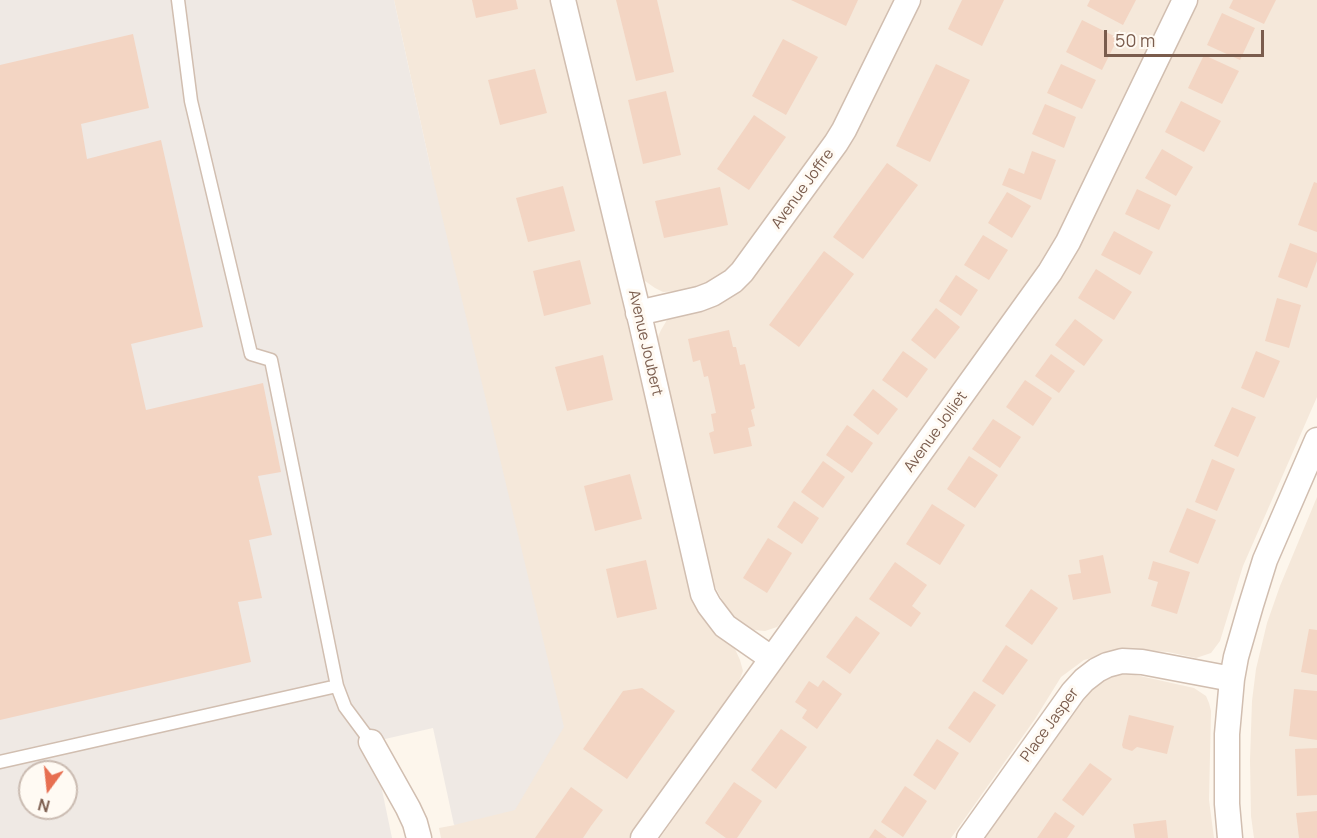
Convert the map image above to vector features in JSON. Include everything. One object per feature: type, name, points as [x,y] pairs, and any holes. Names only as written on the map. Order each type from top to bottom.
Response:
[{"type":"street","name":"Avenue Joubert","points":[[563,0],[703,594],[725,626],[771,658]]},
{"type":"street","name":"Avenue Joffre","points":[[638,313],[712,294],[733,281],[742,272],[844,130],[908,0]]},
{"type":"street","name":"Avenue Jolliet","points":[[643,838],[1050,272],[1068,242],[1185,0]]},
{"type":"street","points":[[1230,838],[1227,756],[1232,679],[1236,657],[1265,560],[1317,440]]},
{"type":"street","name":"Place Jasper","points":[[969,838],[1073,692],[1096,670],[1122,661],[1142,662],[1232,679]]},
{"type":"street","points":[[371,742],[408,808],[419,838]]},
{"type":"lane","points":[[178,0],[191,101],[252,354],[271,360],[337,686],[345,707],[371,742]]},
{"type":"lane","points":[[0,762],[337,686]]},
{"type":"shaded area","points":[[0,0],[394,0],[431,170],[564,727],[515,810],[454,825],[433,728],[372,742],[392,838],[0,838]]},
{"type":"shaded area","points":[[394,0],[551,0],[688,582],[701,615],[735,649],[740,660],[743,671],[738,684],[629,838],[441,838],[439,828],[455,825],[431,170]]},
{"type":"shaded area","points":[[576,0],[894,0],[828,133],[739,256],[718,277],[704,284],[678,291],[663,292],[645,281],[638,267]]},
{"type":"shaded area","points":[[920,0],[1171,0],[1076,199],[1036,273],[785,619],[777,627],[765,631],[754,630],[740,623],[729,613],[712,581],[657,348],[657,339],[667,320],[725,300]]},
{"type":"shaded area","points":[[1198,0],[1317,0],[1317,397],[1243,566],[1220,641],[1211,653],[1196,658],[1168,652],[1135,650],[1115,652],[1084,660],[1061,677],[1035,719],[951,838],[660,838],[780,667],[1056,287],[1083,237]]},
{"type":"shaded area","points":[[1317,497],[1317,838],[1254,838],[1251,816],[1250,760],[1252,701],[1256,669],[1267,623],[1280,586]]},
{"type":"shaded area","points":[[1131,674],[1194,688],[1206,696],[1211,711],[1209,800],[1214,838],[985,838],[1086,696],[1101,682],[1115,675]]},
{"type":"building","points":[[472,0],[516,0],[518,9],[476,18]]},
{"type":"building","points":[[616,0],[657,0],[674,72],[636,81]]},
{"type":"building","points":[[791,0],[858,0],[846,26]]},
{"type":"building","points":[[962,0],[1004,0],[982,46],[948,29]]},
{"type":"building","points":[[1090,0],[1136,0],[1123,25],[1087,6]]},
{"type":"building","points":[[1233,0],[1276,0],[1264,24],[1229,8]]},
{"type":"building","points":[[1222,13],[1255,28],[1240,60],[1207,45]]},
{"type":"building","points":[[1082,20],[1118,38],[1102,70],[1066,52]]},
{"type":"building","points":[[133,34],[149,108],[81,124],[87,159],[161,140],[203,327],[131,344],[146,410],[263,383],[281,472],[258,476],[272,535],[249,540],[262,598],[238,602],[251,662],[0,720],[0,65]]},
{"type":"building","points":[[783,39],[818,57],[786,115],[752,96]]},
{"type":"building","points":[[1204,55],[1239,71],[1222,104],[1188,88]]},
{"type":"building","points":[[936,64],[970,80],[930,162],[896,146]]},
{"type":"building","points":[[1061,64],[1096,80],[1082,109],[1047,93]]},
{"type":"building","points":[[535,69],[547,113],[500,125],[488,80]]},
{"type":"building","points":[[666,91],[681,155],[643,164],[628,100]]},
{"type":"building","points":[[1181,101],[1221,121],[1204,152],[1165,132]]},
{"type":"building","points":[[1045,104],[1076,117],[1064,148],[1032,134]]},
{"type":"building","points":[[754,115],[786,137],[749,190],[717,169]]},
{"type":"building","points":[[1162,149],[1193,167],[1176,196],[1145,178]]},
{"type":"building","points":[[1032,151],[1056,160],[1041,200],[1002,185],[1009,168],[1024,174]]},
{"type":"building","points":[[887,163],[918,185],[863,259],[833,237]]},
{"type":"building","points":[[1314,182],[1317,183],[1317,232],[1298,225]]},
{"type":"building","points":[[563,186],[575,231],[528,242],[516,198]]},
{"type":"building","points":[[720,187],[728,225],[664,238],[655,201]]},
{"type":"building","points":[[1137,189],[1171,205],[1159,230],[1125,214]]},
{"type":"building","points":[[1007,192],[1031,206],[1012,238],[988,223]]},
{"type":"building","points":[[1114,231],[1153,252],[1140,275],[1101,255]]},
{"type":"building","points":[[983,235],[1008,250],[989,280],[964,265]]},
{"type":"building","points":[[1290,243],[1317,253],[1317,261],[1307,288],[1278,277]]},
{"type":"building","points":[[824,251],[854,274],[799,347],[769,325]]},
{"type":"building","points":[[580,260],[591,304],[544,316],[533,271]]},
{"type":"building","points":[[1096,269],[1132,292],[1114,320],[1078,298]]},
{"type":"building","points":[[956,275],[978,290],[961,316],[939,301]]},
{"type":"building","points":[[1277,298],[1301,305],[1289,348],[1265,341]]},
{"type":"building","points":[[936,308],[960,327],[935,359],[911,340]]},
{"type":"building","points":[[1075,319],[1103,340],[1084,366],[1055,345]]},
{"type":"building","points":[[729,330],[740,365],[745,364],[755,408],[751,410],[755,426],[748,428],[752,446],[714,454],[709,433],[714,431],[711,414],[716,413],[708,376],[704,377],[700,360],[693,362],[688,339]]},
{"type":"building","points":[[903,351],[928,369],[907,398],[882,380]]},
{"type":"building","points":[[1256,351],[1280,361],[1264,398],[1241,388]]},
{"type":"building","points":[[1051,354],[1075,371],[1059,393],[1035,376]]},
{"type":"building","points":[[603,355],[613,400],[567,411],[555,367]]},
{"type":"building","points":[[1025,380],[1052,398],[1033,426],[1006,407]]},
{"type":"building","points":[[873,389],[898,409],[878,435],[853,415]]},
{"type":"building","points":[[1232,407],[1256,417],[1238,457],[1214,446]]},
{"type":"building","points":[[993,419],[1021,437],[1000,468],[972,449]]},
{"type":"building","points":[[847,425],[873,443],[852,473],[826,455]]},
{"type":"building","points":[[969,456],[998,475],[975,508],[947,489]]},
{"type":"building","points":[[1212,459],[1235,469],[1217,511],[1195,502]]},
{"type":"building","points":[[823,461],[845,477],[823,508],[801,492]]},
{"type":"building","points":[[630,474],[642,519],[595,531],[584,486]]},
{"type":"building","points":[[794,501],[819,518],[802,544],[777,527]]},
{"type":"building","points":[[932,504],[965,525],[940,565],[906,544]]},
{"type":"building","points":[[1187,508],[1216,520],[1198,564],[1169,552]]},
{"type":"building","points":[[768,538],[792,553],[767,593],[743,578]]},
{"type":"building","points":[[1103,555],[1111,593],[1073,600],[1068,575],[1081,573],[1079,560]]},
{"type":"building","points":[[646,560],[657,609],[617,618],[606,569]]},
{"type":"building","points":[[1153,561],[1190,572],[1177,614],[1151,606],[1158,582],[1148,579]]},
{"type":"building","points":[[895,562],[927,585],[912,606],[921,613],[911,627],[869,599]]},
{"type":"building","points":[[1031,589],[1058,608],[1032,645],[1005,626]]},
{"type":"building","points":[[856,616],[880,633],[850,674],[826,657]]},
{"type":"building","points":[[1309,629],[1317,630],[1317,675],[1301,672]]},
{"type":"building","points":[[1006,645],[1028,660],[1003,695],[982,681]]},
{"type":"building","points":[[823,680],[842,694],[817,729],[802,718],[807,710],[795,702],[809,681],[818,687]]},
{"type":"building","points":[[642,688],[675,711],[627,779],[583,749],[623,691]]},
{"type":"building","points":[[1294,689],[1317,691],[1317,740],[1289,736]]},
{"type":"building","points":[[974,691],[996,705],[970,743],[948,728]]},
{"type":"building","points":[[1129,715],[1174,726],[1167,754],[1137,747],[1132,751],[1123,748]]},
{"type":"building","points":[[781,729],[807,747],[776,789],[751,770]]},
{"type":"building","points":[[937,739],[959,753],[935,790],[913,775]]},
{"type":"building","points":[[1317,748],[1317,795],[1297,796],[1295,749]]},
{"type":"building","points":[[1090,763],[1112,779],[1083,816],[1062,800]]},
{"type":"building","points":[[734,782],[762,801],[737,838],[726,838],[705,823]]},
{"type":"building","points":[[905,786],[927,801],[903,837],[881,822]]},
{"type":"building","points":[[571,787],[603,810],[583,838],[535,838]]},
{"type":"building","points":[[1317,811],[1317,838],[1299,838],[1296,813]]},
{"type":"building","points":[[1055,812],[1075,826],[1067,838],[1037,838]]},
{"type":"building","points":[[1166,820],[1168,838],[1135,838],[1133,824]]},
{"type":"building","points":[[875,829],[887,838],[869,838]]}]
